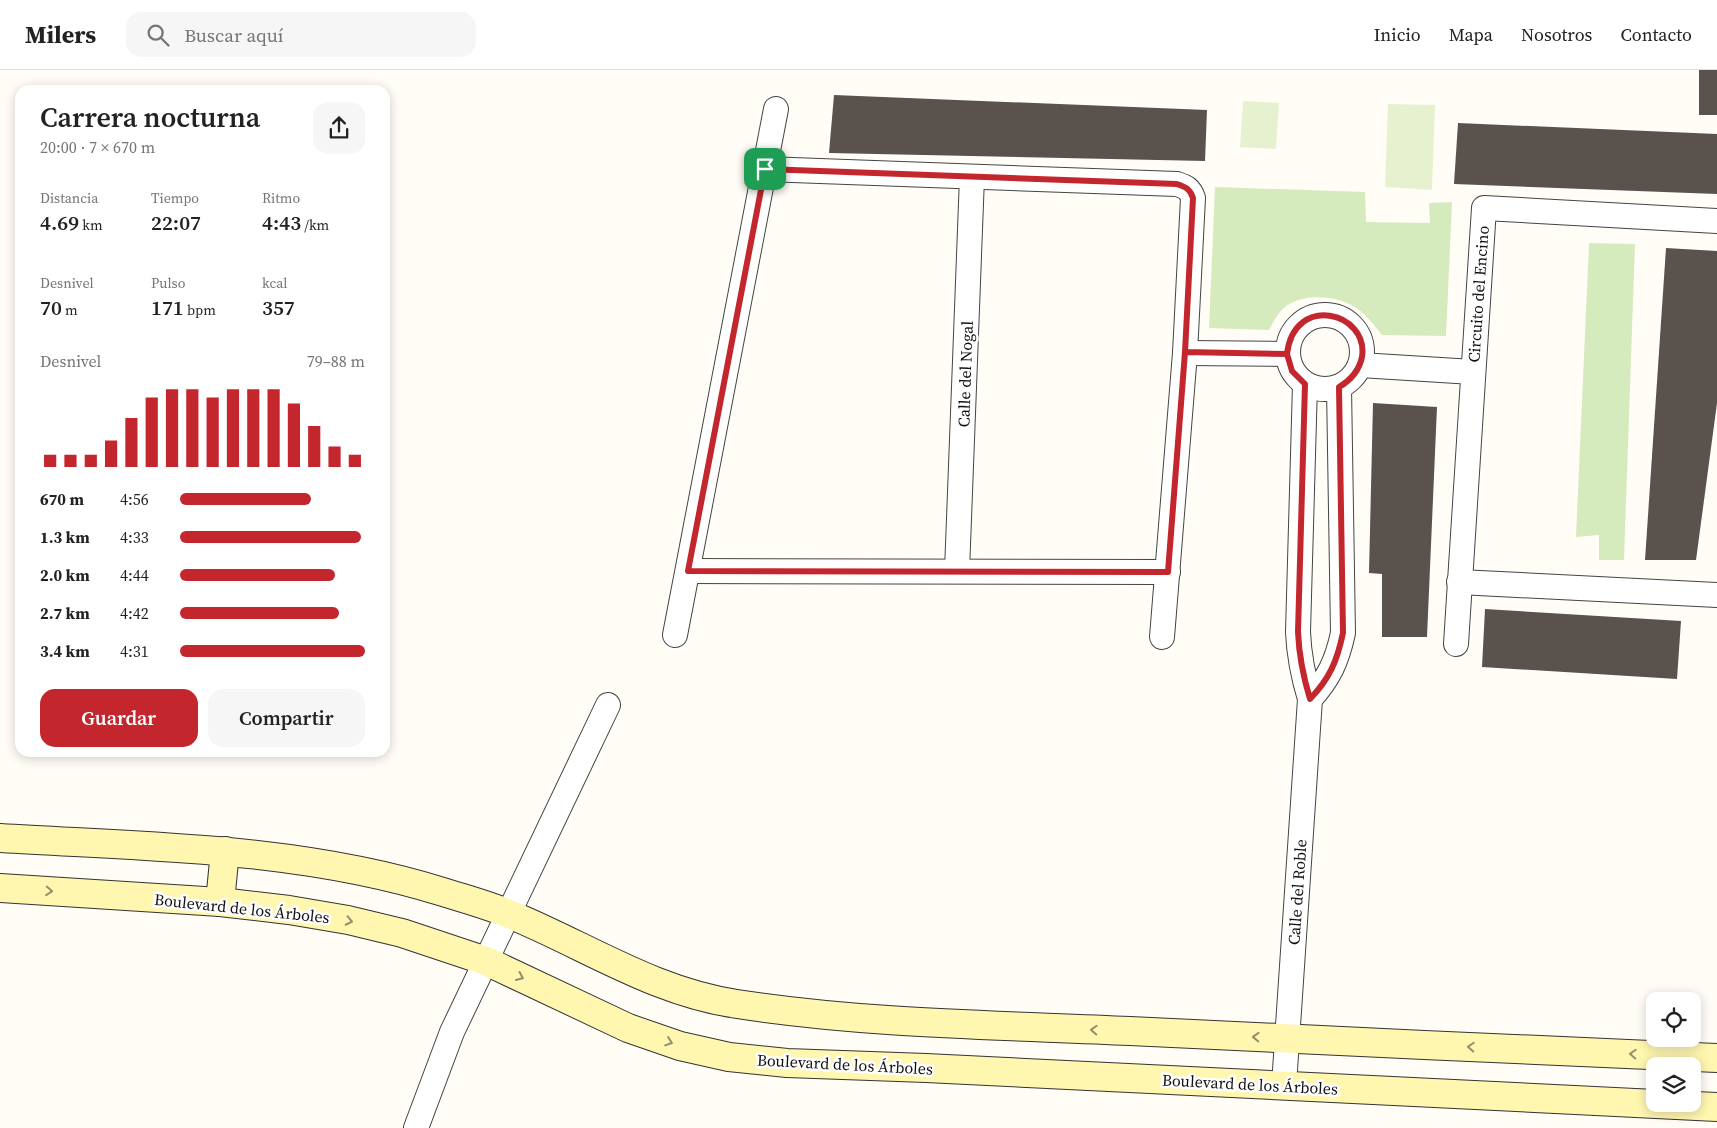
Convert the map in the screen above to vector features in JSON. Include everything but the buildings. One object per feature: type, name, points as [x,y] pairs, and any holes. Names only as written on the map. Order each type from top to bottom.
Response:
[{"type":"main road","points":[[0,838],[225,851],[297,860],[372,873],[438,890],[508,913],[637,974],[677,990],[731,1004],[818,1015],[952,1023],[1717,1058]]},
{"type":"main road","points":[[220,902],[225,851]]},
{"type":"main road","name":"Boulevard de los Árboles","points":[[0,888],[220,902],[289,910],[348,920],[402,934],[486,961],[628,1028],[680,1046],[729,1057],[787,1063],[926,1068],[1717,1107]]},
{"type":"street","points":[[676,635],[776,109]]},
{"type":"street","points":[[765,169],[1177,184],[1190,191],[1193,198],[1185,352],[1162,637]]},
{"type":"street","name":"Calle del Nogal","points":[[957,571],[972,176]]},
{"type":"street","name":"Circuito del Encino","points":[[1456,644],[1484,208],[1717,221]]},
{"type":"street","points":[[1315,316],[1335,316],[1353,327],[1358,335],[1362,345],[1360,365],[1356,374],[1339,387],[1328,390],[1316,389],[1305,384],[1292,371],[1287,354],[1291,334],[1306,320],[1315,316]]},
{"type":"street","points":[[1185,352],[1287,354]]},
{"type":"street","points":[[1360,365],[1473,372]]},
{"type":"street","name":"Calle del Roble","points":[[1284,1085],[1310,699],[1299,655],[1298,632],[1305,384]]},
{"type":"street","points":[[1310,699],[1323,685],[1333,669],[1343,633],[1339,387]]},
{"type":"street","points":[[688,571],[1168,572]]},
{"type":"street","points":[[1459,582],[1717,595]]},
{"type":"street","points":[[416,1128],[452,1032],[608,704]]},
{"type":"green space","points":[[1243,101],[1279,103],[1276,149],[1240,147]]},
{"type":"green space","points":[[1388,104],[1435,105],[1432,190],[1385,187]]},
{"type":"green space","points":[[1215,187],[1365,192],[1366,222],[1430,223],[1429,203],[1452,202],[1446,336],[1382,335],[1368,318],[1356,308],[1345,302],[1321,297],[1305,298],[1287,305],[1269,330],[1209,328]]},
{"type":"green space","points":[[1589,243],[1635,244],[1624,560],[1599,560],[1599,535],[1576,537]]},
{"type":"route","points":[[765,169],[688,571],[1168,572],[1185,352],[1236,353],[1287,354],[1291,334],[1298,326],[1315,316],[1335,316],[1353,327],[1362,345],[1362,355],[1356,374],[1339,387],[1343,633],[1333,669],[1323,685],[1310,699],[1299,655],[1298,632],[1305,384],[1292,371],[1288,363],[1287,354],[1185,352],[1193,198],[1190,191],[1177,184],[765,169]]}]
